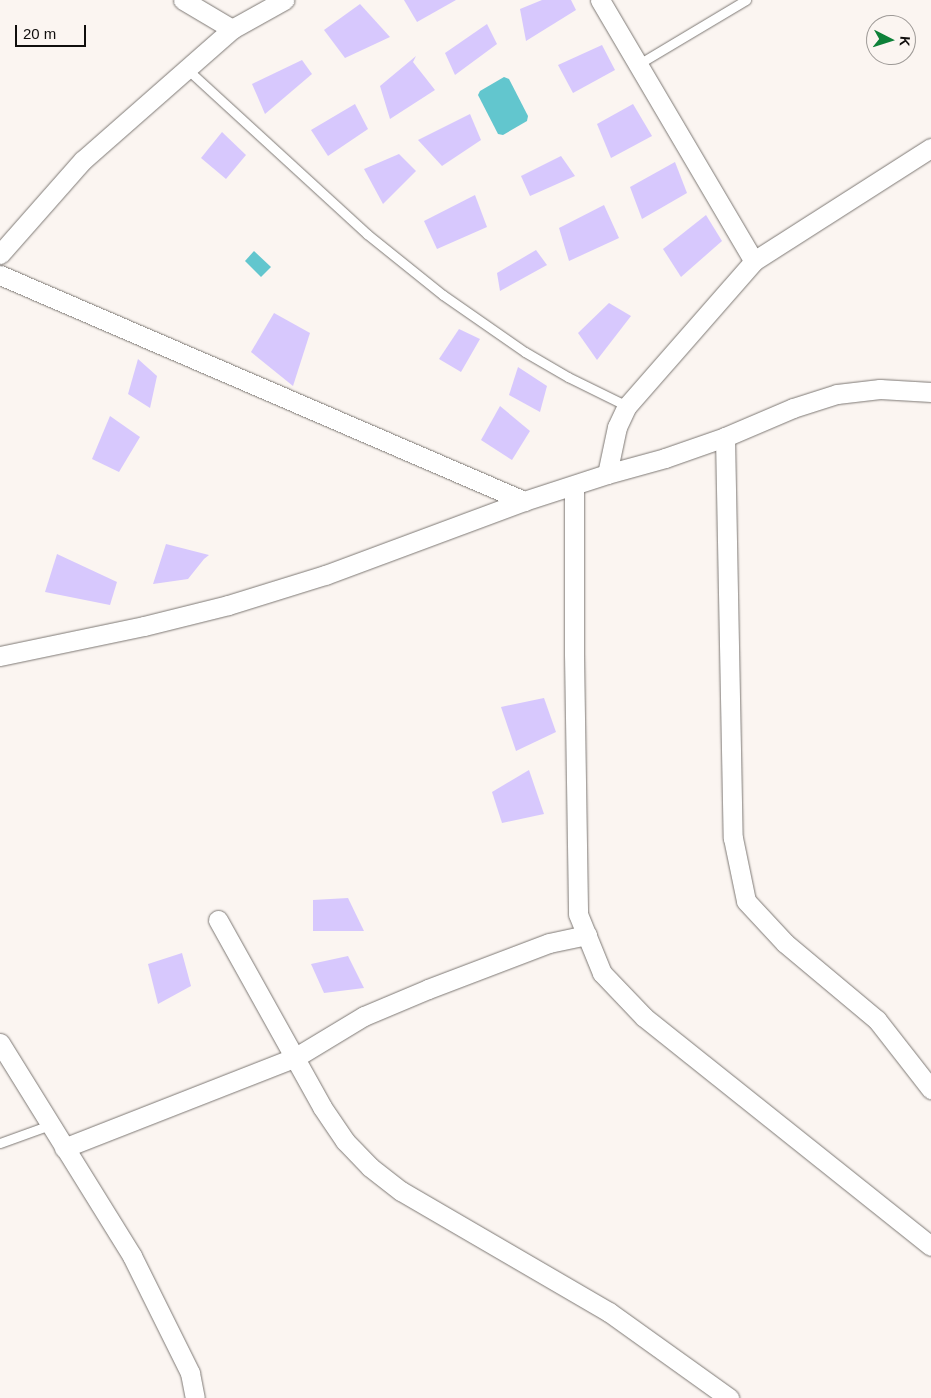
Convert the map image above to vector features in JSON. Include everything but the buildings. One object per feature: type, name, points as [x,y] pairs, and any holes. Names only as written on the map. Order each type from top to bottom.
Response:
[{"type":"street","points":[[183,0],[232,30]]},
{"type":"street","points":[[0,254],[83,160],[232,30],[284,0]]},
{"type":"street","points":[[600,0],[754,261]]},
{"type":"street","points":[[606,474],[610,449],[617,427],[627,406],[754,261],[931,148]]},
{"type":"street","points":[[0,275],[524,501]]},
{"type":"street","points":[[0,656],[144,626],[228,605],[325,575],[524,501],[606,474],[665,458],[725,437],[793,408],[837,394],[880,389],[931,392]]},
{"type":"street","points":[[725,437],[733,838],[746,901],[785,943],[877,1020],[931,1089]]},
{"type":"street","points":[[574,486],[574,654],[578,914],[602,973],[644,1018],[931,1246]]},
{"type":"street","points":[[218,920],[296,1057],[322,1107],[345,1141],[370,1167],[401,1191],[609,1312],[729,1398]]},
{"type":"street","points":[[64,1148],[296,1057],[364,1016],[428,989],[549,943],[587,935]]},
{"type":"street","points":[[0,1043],[132,1256],[190,1373],[195,1398]]},
{"type":"lane","points":[[637,65],[746,0]]},
{"type":"lane","points":[[187,69],[367,234],[435,290],[525,352],[568,377],[627,406]]},
{"type":"lane","points":[[0,1143],[50,1125]]},
{"type":"water","points":[[504,77],[509,79],[528,116],[527,121],[503,135],[498,134],[478,95],[480,91]]},
{"type":"water","points":[[254,251],[271,267],[261,277],[245,261]]}]
